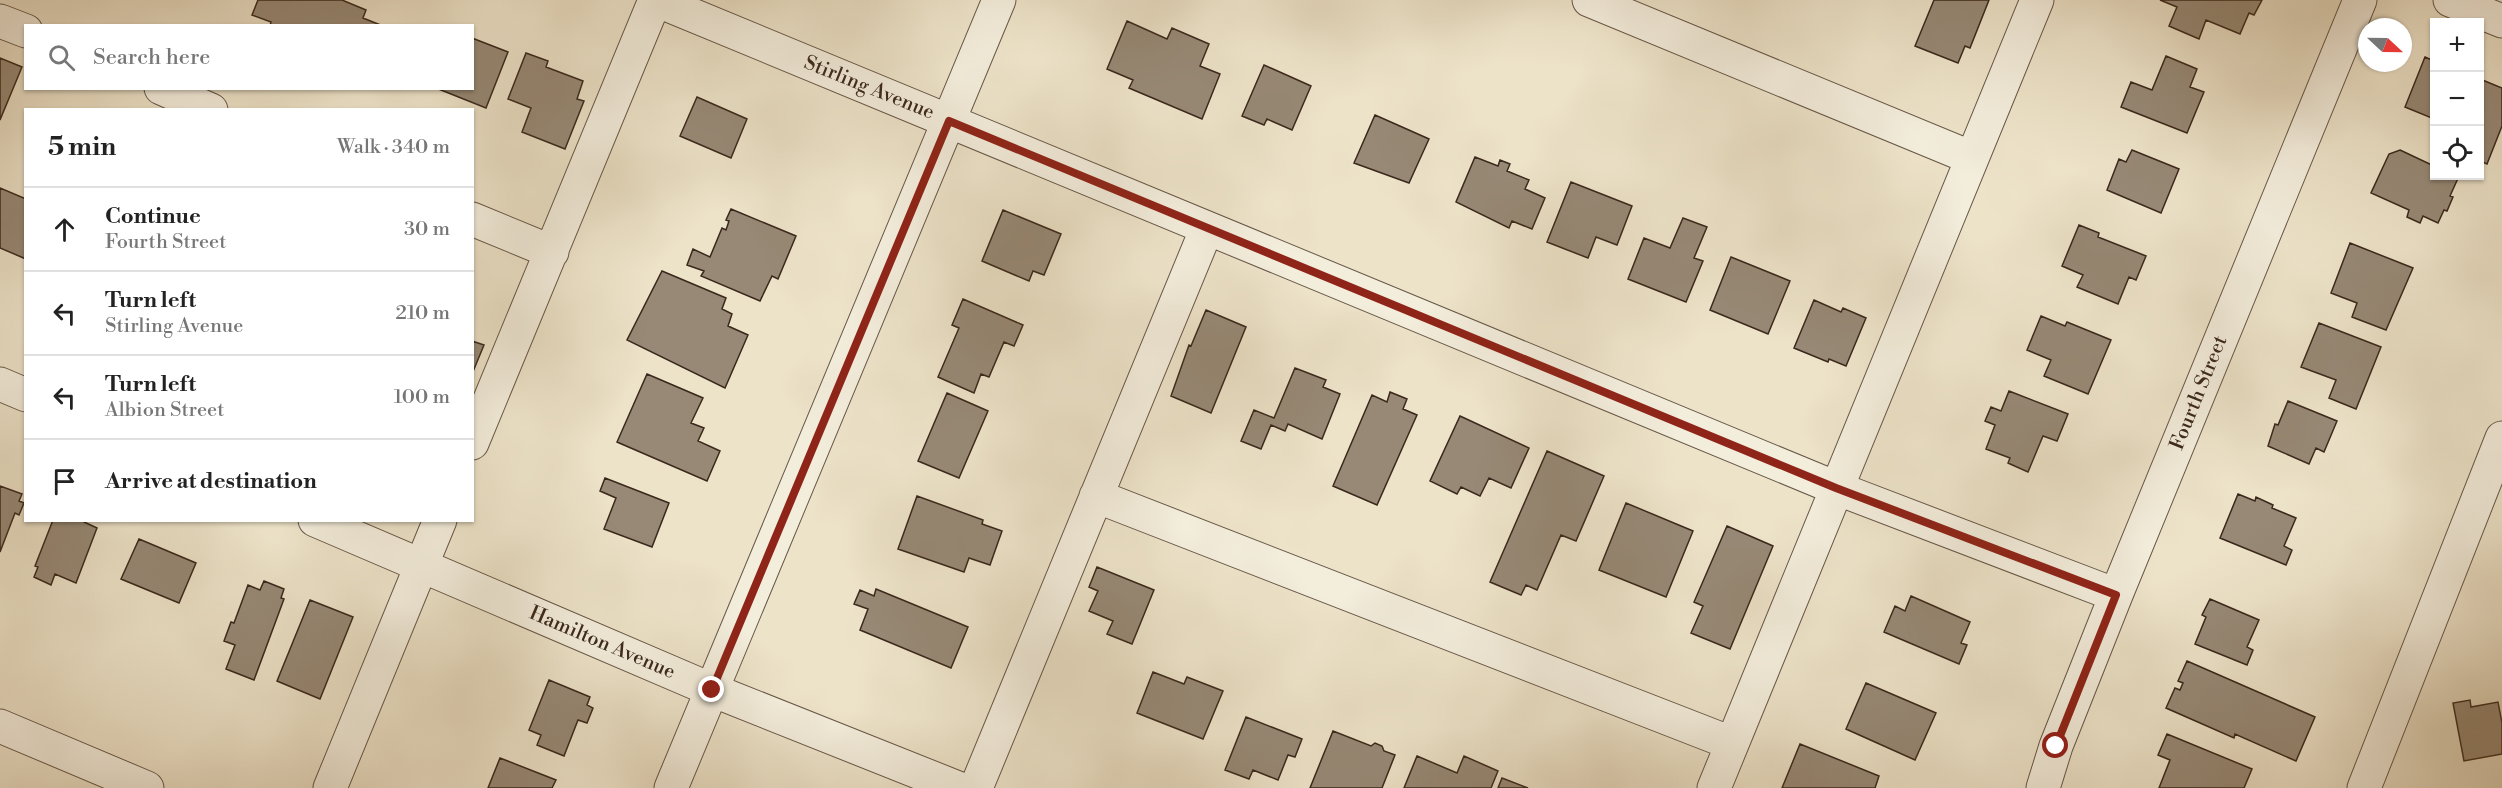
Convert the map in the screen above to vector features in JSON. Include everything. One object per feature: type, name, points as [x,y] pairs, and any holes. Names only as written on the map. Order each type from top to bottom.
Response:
[{"type":"street","name":"Stirling Avenue","points":[[656,0],[1836,488],[2116,595]]},
{"type":"street","points":[[474,438],[656,0]]},
{"type":"street","points":[[671,788],[999,0]]},
{"type":"street","points":[[1589,0],[1972,158]]},
{"type":"street","points":[[1714,788],[2037,0]]},
{"type":"street","name":"Fourth Street","points":[[2043,788],[2056,746],[2116,595],[2360,0]]},
{"type":"street","points":[[2450,0],[2502,21]]},
{"type":"street","points":[[0,21],[24,30]]},
{"type":"street","points":[[166,90],[206,108]]},
{"type":"street","points":[[474,220],[552,252]]},
{"type":"street","points":[[976,788],[1207,228]]},
{"type":"street","points":[[0,384],[24,394]]},
{"type":"street","points":[[2364,788],[2502,438]]},
{"type":"street","points":[[1096,496],[1731,743]]},
{"type":"street","name":"Hamilton Avenue","points":[[320,522],[712,690],[958,788]]},
{"type":"street","points":[[330,788],[439,522]]},
{"type":"street","points":[[0,726],[147,788]]},
{"type":"building","points":[[258,0],[342,0],[366,10],[363,18],[378,24],[270,24],[271,22],[252,15]]},
{"type":"building","points":[[1934,0],[1989,0],[1970,48],[1965,46],[1958,63],[1915,46]]},
{"type":"building","points":[[2160,0],[2262,0],[2254,15],[2249,13],[2240,34],[2206,20],[2199,39],[2169,26],[2177,7]]},
{"type":"building","points":[[1127,21],[1167,39],[1172,28],[1209,44],[1200,66],[1220,74],[1202,119],[1129,88],[1133,80],[1107,69]]},
{"type":"building","points":[[474,39],[508,52],[486,108],[441,90],[474,90]]},
{"type":"building","points":[[526,53],[548,61],[546,67],[583,81],[577,99],[584,101],[565,149],[522,132],[531,108],[508,99]]},
{"type":"building","points":[[2166,56],[2197,69],[2190,87],[2204,92],[2187,133],[2121,107],[2131,82],[2152,90]]},
{"type":"building","points":[[2425,57],[2430,59],[2430,117],[2405,107]]},
{"type":"building","points":[[0,58],[22,67],[0,120]]},
{"type":"building","points":[[1264,65],[1311,86],[1292,130],[1267,119],[1264,125],[1242,116]]},
{"type":"building","points":[[2484,81],[2502,88],[2502,126],[2487,164],[2484,163]]},
{"type":"building","points":[[697,97],[747,119],[731,158],[680,136]]},
{"type":"building","points":[[1375,115],[1429,139],[1409,183],[1354,163]]},
{"type":"building","points":[[2132,150],[2179,169],[2161,213],[2107,190],[2119,159],[2126,162]]},
{"type":"building","points":[[2400,150],[2430,164],[2430,180],[2457,180],[2450,196],[2453,197],[2447,211],[2444,210],[2438,223],[2423,216],[2420,223],[2407,217],[2409,210],[2371,193],[2389,154]]},
{"type":"building","points":[[1475,157],[1498,166],[1500,160],[1510,164],[1507,171],[1529,180],[1525,189],[1545,198],[1532,229],[1512,221],[1509,228],[1456,202]]},
{"type":"building","points":[[1571,182],[1632,206],[1617,245],[1596,237],[1588,258],[1547,242]]},
{"type":"building","points":[[0,188],[24,198],[24,258],[0,248]]},
{"type":"building","points":[[731,209],[796,236],[778,279],[772,276],[760,301],[701,276],[704,271],[687,265],[693,249],[710,257],[722,228],[726,230],[729,221],[726,220]]},
{"type":"building","points":[[1003,210],[1061,234],[1044,275],[1033,271],[1029,281],[982,261]]},
{"type":"building","points":[[1683,218],[1707,227],[1694,258],[1703,261],[1686,302],[1628,279],[1644,238],[1670,248]]},
{"type":"building","points":[[2079,225],[2099,233],[2098,237],[2146,256],[2136,280],[2129,277],[2118,304],[2077,287],[2083,275],[2062,266]]},
{"type":"building","points":[[2350,243],[2413,268],[2386,330],[2352,317],[2357,303],[2331,293]]},
{"type":"building","points":[[1731,257],[1790,281],[1768,334],[1710,310]]},
{"type":"building","points":[[662,271],[726,298],[722,309],[732,314],[728,326],[748,335],[725,388],[627,340]]},
{"type":"building","points":[[963,299],[1023,325],[1014,346],[1004,342],[989,377],[981,374],[974,393],[938,377],[959,328],[952,325]]},
{"type":"building","points":[[1814,300],[1841,312],[1843,308],[1866,318],[1846,366],[1829,359],[1828,362],[1794,348]]},
{"type":"building","points":[[1206,310],[1246,327],[1211,413],[1171,396],[1189,345],[1191,346]]},
{"type":"building","points":[[2041,316],[2065,326],[2067,322],[2111,340],[2088,394],[2044,376],[2051,360],[2027,350]]},
{"type":"building","points":[[2319,323],[2381,347],[2356,409],[2329,398],[2336,380],[2301,367]]},
{"type":"building","points":[[474,342],[484,345],[474,369]]},
{"type":"building","points":[[1295,368],[1326,380],[1323,387],[1340,394],[1322,439],[1288,424],[1285,431],[1271,425],[1261,449],[1241,441],[1254,410],[1274,418]]},
{"type":"building","points":[[647,374],[703,398],[691,423],[704,428],[698,441],[720,451],[707,481],[617,442]]},
{"type":"building","points":[[2009,391],[2068,414],[2057,441],[2043,436],[2028,472],[2008,463],[2010,458],[1986,449],[1995,425],[1985,421],[1991,407],[2001,411]]},
{"type":"building","points":[[1390,392],[1407,399],[1403,409],[1417,415],[1377,505],[1333,486],[1372,395],[1387,402]]},
{"type":"building","points":[[947,393],[988,411],[959,478],[918,461]]},
{"type":"building","points":[[2288,401],[2337,421],[2324,452],[2316,448],[2309,464],[2268,446],[2275,424],[2278,425]]},
{"type":"building","points":[[1460,416],[1529,448],[1511,488],[1489,478],[1480,496],[1461,487],[1457,494],[1430,481]]},
{"type":"building","points":[[1547,451],[1604,476],[1576,541],[1561,535],[1537,590],[1526,585],[1521,595],[1490,582]]},
{"type":"building","points":[[605,478],[669,503],[652,547],[604,529],[616,498],[600,491]]},
{"type":"building","points":[[0,486],[22,494],[19,501],[24,503],[19,515],[15,513],[0,552]]},
{"type":"building","points":[[2238,494],[2255,501],[2256,497],[2273,505],[2272,508],[2296,518],[2284,546],[2292,550],[2286,565],[2220,538]]},
{"type":"building","points":[[917,496],[983,520],[982,524],[1002,531],[990,565],[969,558],[964,572],[898,549]]},
{"type":"building","points":[[1626,503],[1693,531],[1666,597],[1599,570]]},
{"type":"building","points":[[52,522],[84,522],[97,528],[76,583],[55,574],[51,585],[34,577],[38,567],[35,566]]},
{"type":"building","points":[[1727,526],[1773,546],[1730,649],[1691,633],[1703,606],[1694,602]]},
{"type":"building","points":[[139,539],[196,563],[179,603],[121,579]]},
{"type":"building","points":[[1097,567],[1154,590],[1132,644],[1107,634],[1113,621],[1089,611],[1098,591],[1089,587]]},
{"type":"building","points":[[264,581],[284,589],[281,598],[284,599],[254,680],[226,669],[235,645],[224,641],[231,622],[234,623],[248,585],[260,590]]},
{"type":"building","points":[[876,589],[968,627],[951,668],[860,630],[868,609],[854,604],[860,590],[874,596]]},
{"type":"building","points":[[1911,596],[1970,622],[1961,643],[1967,645],[1959,664],[1884,632],[1895,606],[1905,611]]},
{"type":"building","points":[[2210,599],[2259,620],[2247,647],[2253,650],[2247,665],[2195,644],[2206,617],[2202,615]]},
{"type":"building","points":[[310,600],[353,617],[320,699],[277,681]]},
{"type":"building","points":[[2187,661],[2315,717],[2296,761],[2235,734],[2234,738],[2166,708],[2175,688],[2180,690],[2183,683],[2178,681]]},
{"type":"building","points":[[1153,672],[1184,684],[1187,677],[1223,691],[1203,739],[1137,713]]},
{"type":"building","points":[[549,680],[590,697],[587,705],[593,708],[587,723],[578,720],[564,756],[537,745],[541,735],[529,730]]},
{"type":"building","points":[[1866,683],[1936,713],[1915,760],[1846,729]]},
{"type":"building","points":[[2470,700],[2471,707],[2498,702],[2502,723],[2502,754],[2464,761],[2453,703]]},
{"type":"building","points":[[1246,717],[1302,739],[1295,757],[1288,755],[1278,780],[1253,770],[1249,779],[1225,770]]},
{"type":"building","points":[[1333,731],[1371,746],[1375,743],[1382,746],[1384,751],[1395,755],[1382,788],[1310,788]]},
{"type":"building","points":[[2167,734],[2252,769],[2244,788],[2159,788],[2170,760],[2158,755]]},
{"type":"building","points":[[1800,744],[1879,776],[1875,788],[1782,788]]},
{"type":"building","points":[[1417,756],[1457,773],[1464,756],[1498,771],[1491,788],[1404,788]]},
{"type":"building","points":[[500,758],[556,780],[552,788],[488,788]]},
{"type":"building","points":[[1502,778],[1528,788],[1498,788]]},
{"type":"route","points":[[712,690],[949,121],[1836,488],[2116,595],[2056,746]]}]
